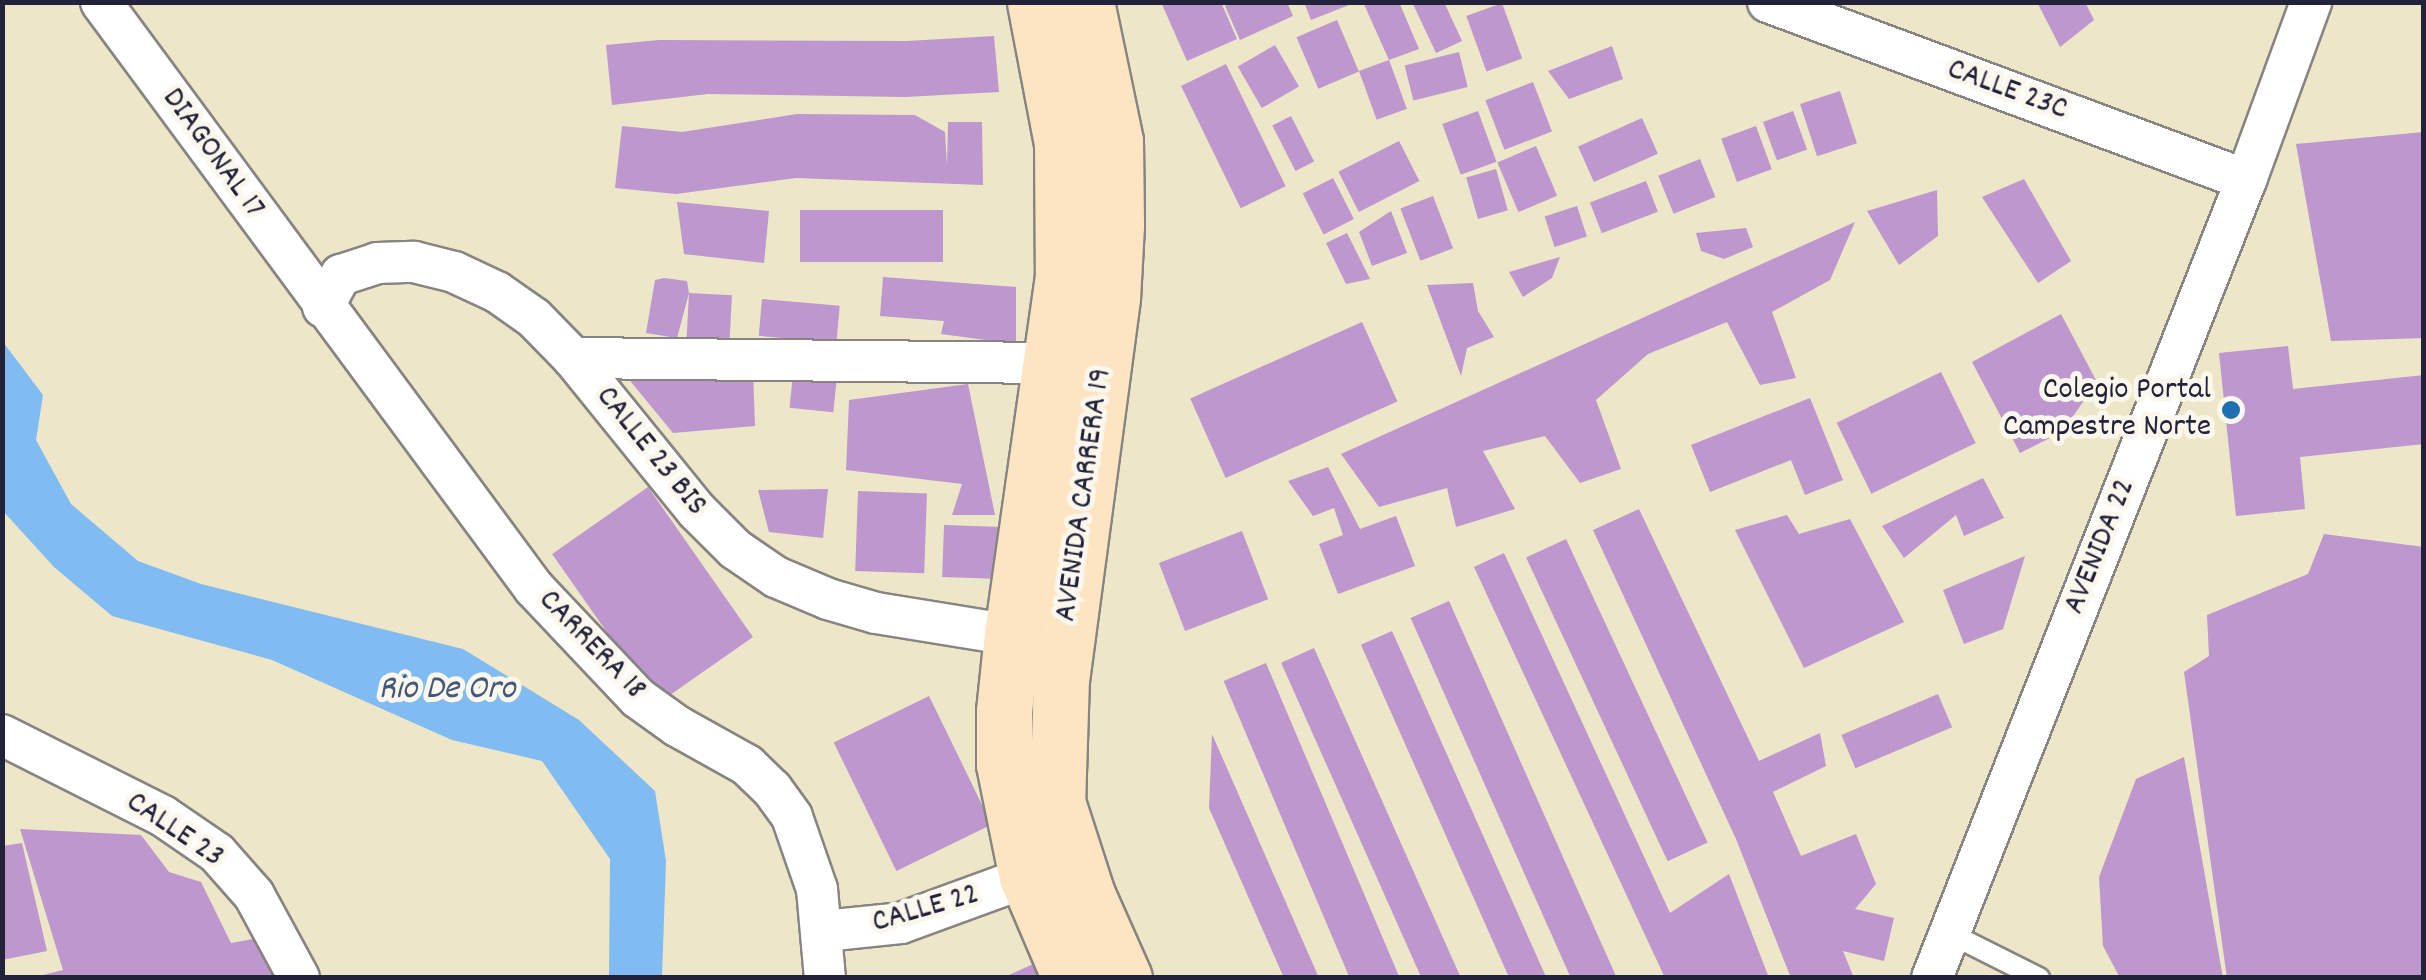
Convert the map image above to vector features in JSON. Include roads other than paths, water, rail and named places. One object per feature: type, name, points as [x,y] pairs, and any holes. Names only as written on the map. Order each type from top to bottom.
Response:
[{"type":"street","name":"DIAGONAL 17","points":[[101,2],[324,307]]},
{"type":"street","name":"AVENIDA CARRERA 19","points":[[1035,2],[1062,144],[1064,276],[1012,636],[1004,710],[1004,764],[1026,877],[1070,978]]},
{"type":"street","name":"AVENIDA CARRERA 19","points":[[1086,2],[1114,141],[1116,224],[1112,298],[1061,678],[1056,802],[1080,878],[1124,978]]},
{"type":"street","name":"CALLE 23C","points":[[1768,2],[2246,180]]},
{"type":"street","name":"AVENIDA 22","points":[[1932,978],[2246,180],[2311,2]]},
{"type":"street","name":"CALLE 23 BIS","points":[[324,307],[341,275],[377,262],[414,262],[454,272],[497,292],[534,318],[573,358],[697,511],[734,550],[776,577],[828,600],[1012,636]]},
{"type":"street","name":"CARRERA 18","points":[[324,307],[534,588],[580,641],[638,698],[677,726],[746,764],[772,789],[792,817],[806,854],[824,932],[824,978]]},
{"type":"street","points":[[573,358],[1050,363]]},
{"type":"street","name":"CALLE 23","points":[[2,734],[163,816],[217,853],[254,895],[299,978]]},
{"type":"street","name":"CALLE 22","points":[[824,932],[901,923],[1026,877]]},
{"type":"lane","points":[[1949,933],[2039,978]]},
{"type":"water","name":"Rio De Oro","points":[[3,342],[43,395],[36,440],[71,504],[138,561],[201,584],[463,649],[579,720],[655,791],[666,861],[662,977],[609,977],[610,859],[542,761],[452,740],[272,660],[112,616],[54,567],[3,511]]},
{"type":"place","name":"Colegio Portal Campestre Norte","points":[[2231,410]]}]
